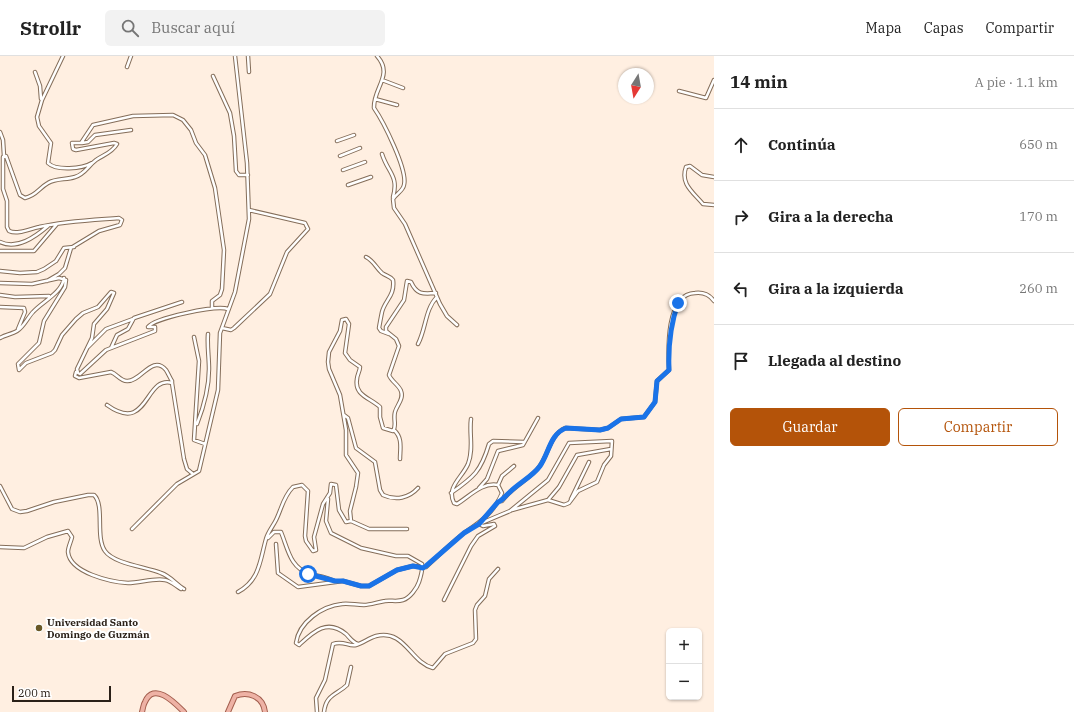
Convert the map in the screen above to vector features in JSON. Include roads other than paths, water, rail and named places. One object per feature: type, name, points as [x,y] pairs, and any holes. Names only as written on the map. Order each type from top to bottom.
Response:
[{"type":"main road","points":[[228,712],[235,696],[243,693],[249,693],[260,700],[265,707],[265,712]]},
{"type":"main road","points":[[142,712],[146,701],[151,695],[158,694],[168,697],[184,712]]},
{"type":"street","points":[[63,56],[42,100],[36,120],[50,141],[48,163],[52,166],[71,168],[85,166],[110,152],[117,144],[76,150],[72,146],[72,143],[88,142],[94,135],[131,130]]},
{"type":"street","points":[[127,67],[131,56]]},
{"type":"street","points":[[132,529],[172,488],[199,471],[218,390],[222,328],[235,292],[240,271],[248,210],[248,175],[234,56]]},
{"type":"street","points":[[248,56],[249,72]]},
{"type":"street","points":[[377,56],[384,66],[382,80],[375,99],[374,108],[392,140],[404,178],[403,188],[393,200]]},
{"type":"street","points":[[35,72],[40,86],[42,100]]},
{"type":"street","points":[[213,76],[230,113],[234,136],[236,171],[239,175],[248,175]]},
{"type":"street","points":[[382,80],[403,88]]},
{"type":"street","points":[[679,91],[704,98],[714,80]]},
{"type":"street","points":[[375,99],[397,105]]},
{"type":"street","points":[[81,143],[93,125],[133,116],[173,115],[183,120],[192,130],[196,143],[205,155],[215,188],[224,250],[222,289],[220,295],[212,301],[212,308]]},
{"type":"street","points":[[0,132],[3,140],[3,189],[7,201],[7,230],[16,233],[48,225],[90,219],[119,218],[122,220],[120,225],[99,231],[69,250],[66,265],[62,271],[47,281]]},
{"type":"street","points":[[337,141],[354,135]]},
{"type":"street","points":[[340,156],[360,148]]},
{"type":"street","points":[[382,154],[385,164],[395,177],[396,187],[393,200],[394,208],[405,224],[427,277],[447,316],[457,325]]},
{"type":"street","points":[[4,156],[6,156],[8,161],[17,190],[25,198],[38,192],[48,183],[81,175],[92,163]]},
{"type":"street","points":[[342,170],[365,162]]},
{"type":"street","points":[[714,177],[702,175],[690,166],[686,168],[684,179],[685,184],[703,204],[714,205]]},
{"type":"street","points":[[348,185],[371,177]]},
{"type":"street","points":[[222,328],[231,330],[234,328],[270,294],[287,252],[308,228],[305,223],[248,210]]},
{"type":"street","points":[[0,251],[34,251],[57,224]]},
{"type":"street","points":[[0,242],[8,244],[24,242],[48,225]]},
{"type":"street","points":[[0,271],[38,272],[52,265],[64,248],[74,247]]},
{"type":"street","points":[[366,257],[376,264],[381,272],[393,280],[391,296],[382,312],[382,319],[379,328],[381,331],[396,339],[399,346],[389,375],[401,390],[401,401],[395,413],[394,430]]},
{"type":"street","points":[[0,283],[32,284],[64,278]]},
{"type":"street","points":[[0,338],[17,331],[34,311],[50,296],[60,290],[63,285],[64,278]]},
{"type":"street","points":[[64,278],[66,281],[65,287],[44,321],[39,343],[22,359],[17,368],[20,370],[26,363],[52,353],[62,335],[82,313],[98,307],[108,293],[114,292],[114,296],[107,309],[94,324],[92,338],[76,372],[76,377],[82,379],[111,372],[121,379],[128,381],[138,378],[150,366],[157,366],[165,370],[172,381],[184,459],[187,468],[193,474]]},
{"type":"street","points":[[389,334],[386,327],[404,300],[406,281],[410,282],[420,294],[436,293]]},
{"type":"street","points":[[498,502],[502,501],[540,466],[555,436],[562,430],[566,428],[600,430],[608,428],[621,419],[644,417],[655,402],[657,381],[669,370],[668,341],[672,318],[682,296],[694,293],[705,293],[714,301]]},
{"type":"street","points":[[0,295],[15,297],[50,296]]},
{"type":"street","points":[[418,344],[425,328],[430,307],[437,297]]},
{"type":"street","points":[[86,349],[106,329],[182,302]]},
{"type":"street","points":[[0,307],[24,308],[25,312],[17,331]]},
{"type":"street","points":[[76,372],[80,374],[82,373],[106,350],[154,331],[155,328],[148,327],[152,324],[180,314],[212,308],[228,309]]},
{"type":"street","points":[[111,348],[117,335],[128,329],[134,318]]},
{"type":"street","points":[[351,522],[350,511],[358,473],[346,455],[344,414],[340,396],[329,369],[328,362],[329,352],[344,319],[349,324],[345,353],[350,360],[360,367],[357,379],[359,390],[361,394],[380,407],[380,417],[383,428],[387,430],[394,430],[399,435],[401,443],[400,459]]},
{"type":"street","points":[[196,427],[204,405],[208,386],[208,334]]},
{"type":"street","points":[[194,337],[199,361],[194,440],[205,444]]},
{"type":"street","points":[[107,405],[118,412],[132,413],[139,409],[160,383],[165,381],[172,383]]},
{"type":"street","points":[[344,414],[348,418],[356,448],[375,462],[380,490],[383,495],[396,498],[407,498],[418,488]]},
{"type":"street","points":[[471,419],[472,446],[468,464],[451,490],[454,503],[457,504],[479,488],[487,479],[498,451],[500,449],[516,448],[524,442],[538,418]]},
{"type":"street","points":[[479,524],[485,523],[510,511],[548,500],[564,505],[569,503],[578,491],[597,482],[604,465],[611,456],[612,442],[608,440],[569,443],[548,480],[510,511]]},
{"type":"street","points":[[451,493],[476,474],[480,469],[489,444],[493,441],[524,442]]},
{"type":"street","points":[[548,500],[559,487],[577,455],[611,449]]},
{"type":"street","points":[[569,503],[589,462]]},
{"type":"street","points":[[498,485],[502,476],[514,466]]},
{"type":"street","points":[[407,529],[369,528],[351,522],[346,522],[342,517],[338,491],[334,483],[331,484],[326,521],[330,533],[361,548],[396,556],[408,556],[420,561],[423,568]]},
{"type":"street","points":[[479,488],[492,484],[498,485]]},
{"type":"street","points":[[238,592],[245,589],[256,575],[264,553],[266,539],[287,492],[297,485],[302,485],[308,491],[306,541],[313,551],[316,551],[314,537],[323,504],[328,498]]},
{"type":"street","points":[[358,644],[337,628],[329,627],[313,631],[299,644],[296,643],[307,620],[314,614],[333,605],[365,605],[386,600],[403,600],[408,597],[418,584],[423,568],[464,533],[479,524],[498,502],[502,493],[498,485]]},
{"type":"street","points":[[0,486],[12,509],[20,512],[54,502],[94,495],[99,502],[100,532],[105,551],[111,557],[121,561],[161,573],[184,589],[164,580],[127,583],[104,579],[85,572],[76,566],[70,557],[68,550],[72,537],[68,531],[47,537],[24,548],[0,547]]},
{"type":"street","points":[[444,600],[471,546],[478,536],[495,526],[494,524],[483,526],[479,524]]},
{"type":"street","points":[[266,539],[274,532],[282,532],[290,558],[297,567],[308,574],[335,581]]},
{"type":"street","points":[[276,544],[278,573],[298,587],[335,581],[369,586],[397,570],[413,566],[423,568]]},
{"type":"street","points":[[317,712],[316,698],[325,680],[333,644],[342,642],[355,646],[376,636],[392,636],[402,641],[418,658],[433,668],[445,654],[473,642],[476,639],[475,610],[477,605],[485,596],[489,579],[498,569]]},
{"type":"street","points":[[324,712],[325,706],[332,695],[347,685],[351,667]]},
{"type":"place","name":"Universidad Santo Domingo de Guzmán","points":[[39,628]]}]
